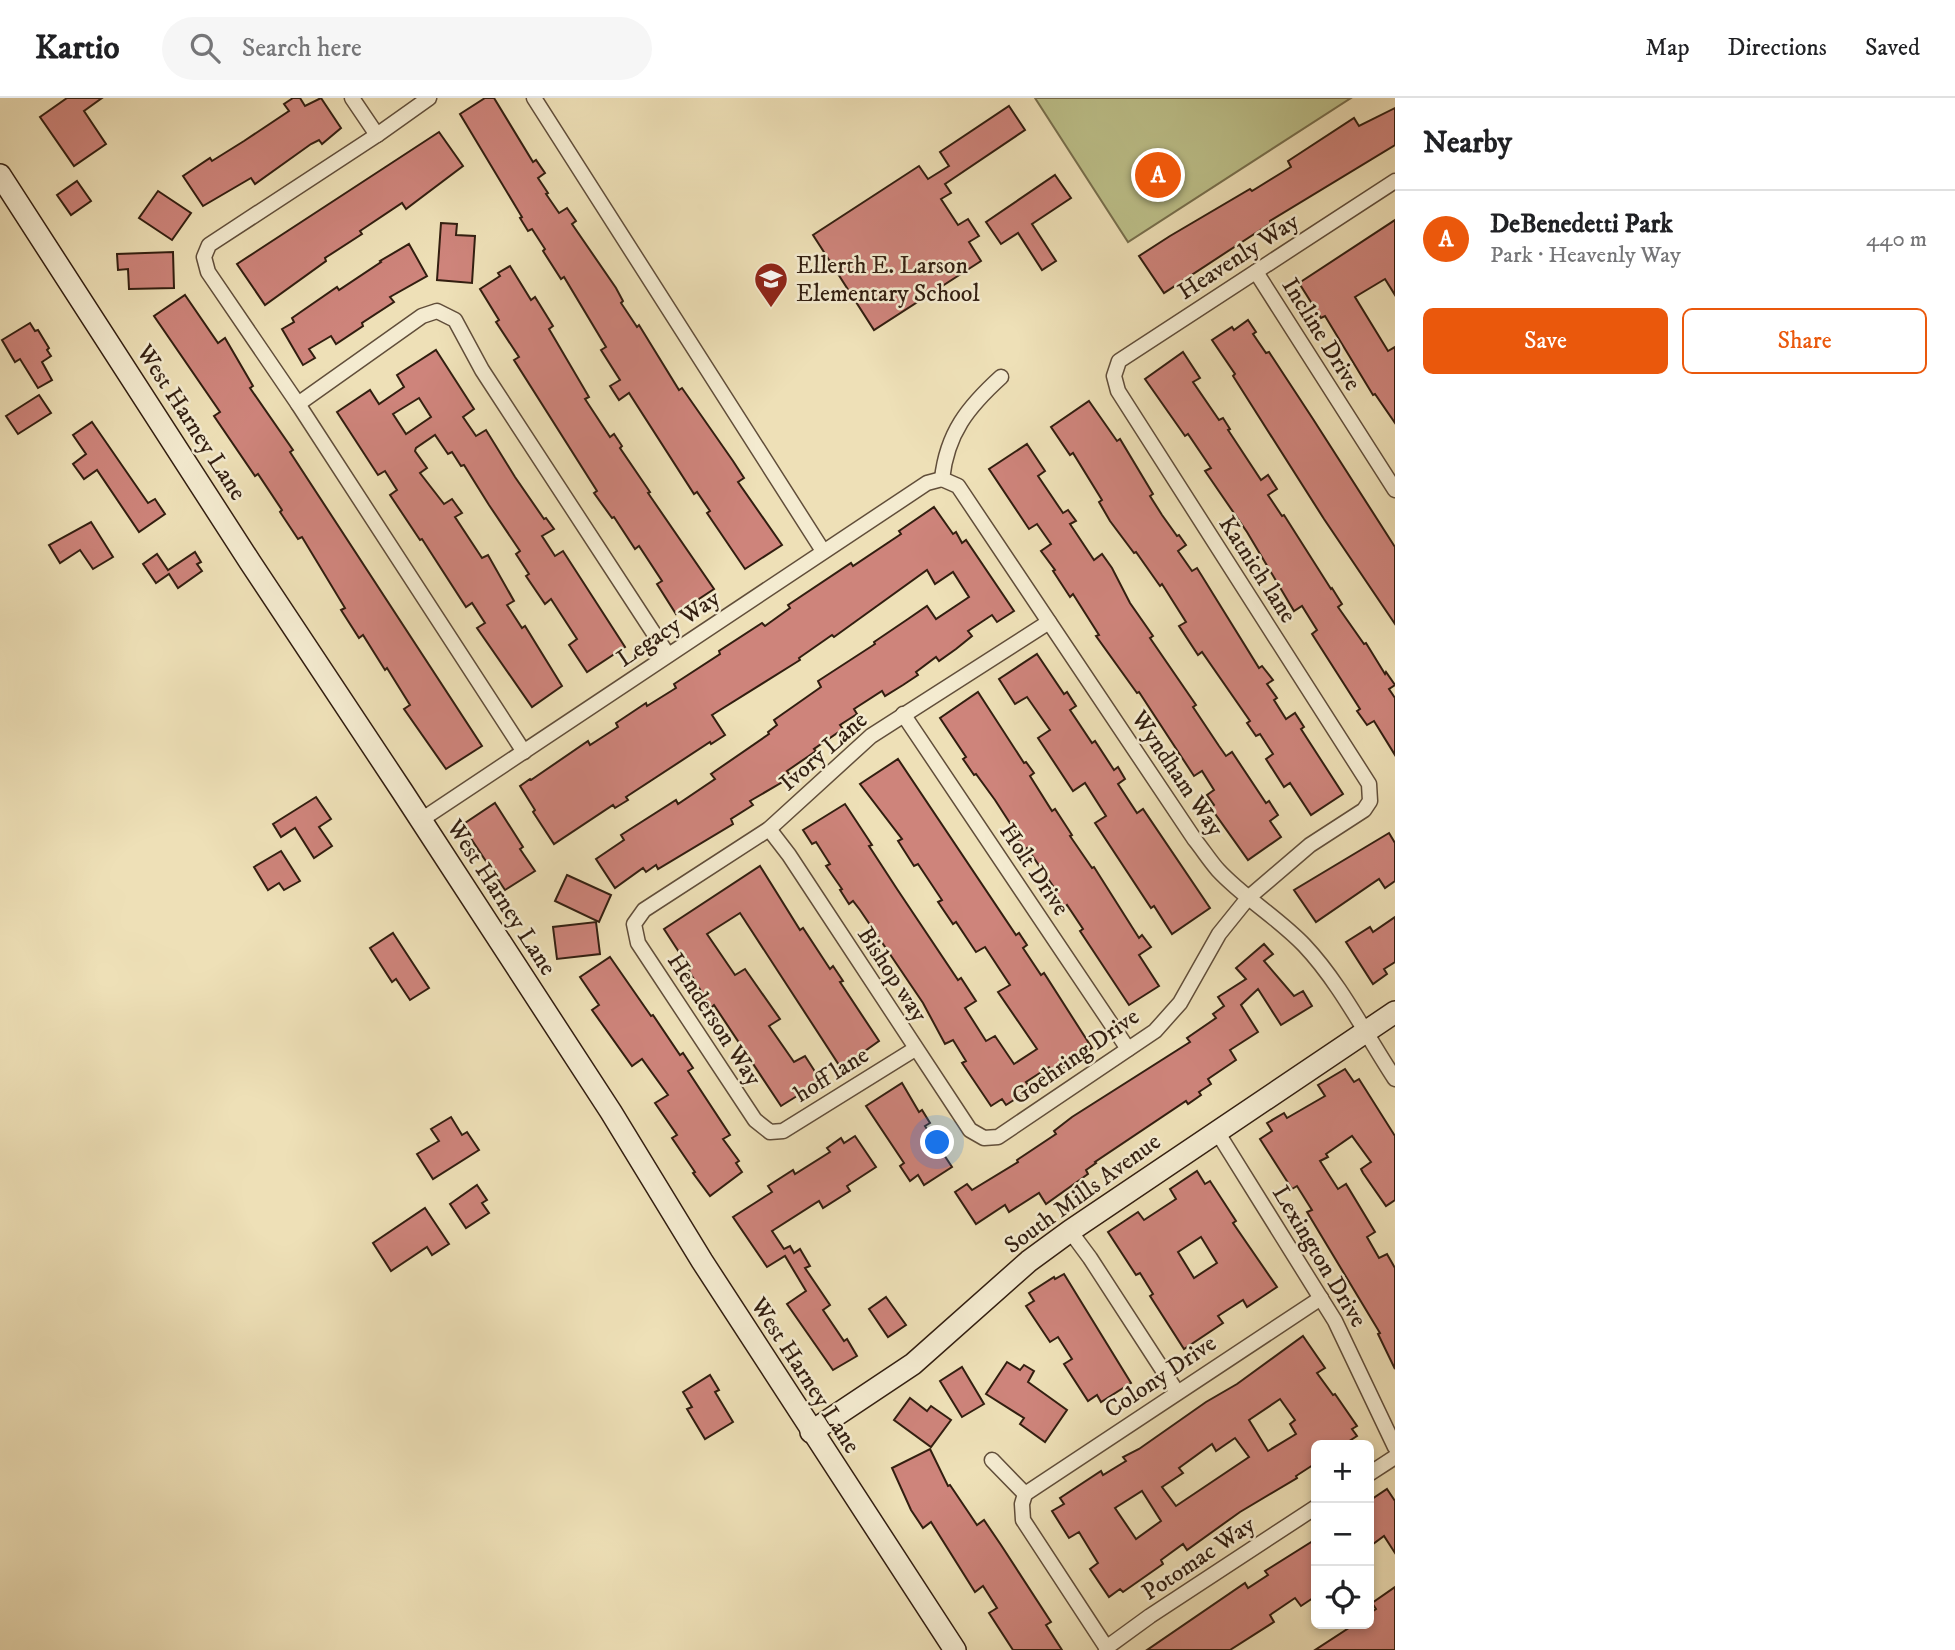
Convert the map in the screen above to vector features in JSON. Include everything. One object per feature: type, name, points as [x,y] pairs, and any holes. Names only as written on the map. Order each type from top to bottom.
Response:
[{"type":"main road","name":"West Harney Lane","points":[[0,175],[611,1112],[811,1432],[955,1650]]},
{"type":"main road","name":"South Mills Avenue","points":[[811,1432],[914,1364],[1029,1261],[1070,1231],[1216,1130],[1395,1012]]},
{"type":"street","points":[[352,98],[376,135]]},
{"type":"street","points":[[429,98],[209,245],[204,257],[208,272],[298,404],[524,752]]},
{"type":"street","points":[[534,98],[823,551]]},
{"type":"street","name":"Heavenly Way","points":[[1114,376],[1119,361],[1395,181]]},
{"type":"street","name":"Incline Drive","points":[[1256,272],[1395,490]]},
{"type":"street","points":[[298,404],[422,316],[437,311],[455,320],[482,370],[668,655]]},
{"type":"street","name":"Katnich lane","points":[[1114,376],[1118,391],[1369,784]]},
{"type":"street","points":[[942,479],[944,460],[954,431],[977,399],[1001,377]]},
{"type":"street","name":"Legacy Way","points":[[421,820],[823,551],[927,483],[942,479]]},
{"type":"street","name":"Wyndham Way","points":[[942,479],[958,486],[1217,870],[1248,898],[1276,918],[1305,947],[1331,979],[1395,1079]]},
{"type":"street","name":"Ivory Lane","points":[[634,924],[643,910],[769,830],[871,736],[1049,622]]},
{"type":"street","name":"Holt Drive","points":[[903,714],[1128,1049]]},
{"type":"street","name":"Goehring Drive","points":[[984,1138],[998,1137],[1155,1031],[1180,1003],[1219,934],[1248,898],[1310,845],[1364,810],[1370,801],[1369,784]]},
{"type":"street","name":"Bishop way","points":[[769,830],[789,855],[970,1130],[984,1138]]},
{"type":"street","name":"Henderson Way","points":[[634,924],[638,943],[755,1120],[770,1132]]},
{"type":"street","name":"hoff lane","points":[[770,1132],[783,1131],[915,1049]]},
{"type":"street","name":"Lexington Drive","points":[[1216,1130],[1335,1321],[1395,1447]]},
{"type":"street","points":[[1070,1231],[1177,1392]]},
{"type":"street","name":"Colony Drive","points":[[1025,1494],[1321,1298]]},
{"type":"street","points":[[1374,1471],[1395,1457]]},
{"type":"street","points":[[992,1460],[1025,1494],[1022,1504],[1023,1520],[1107,1649]]},
{"type":"street","name":"Potomac Way","points":[[1107,1649],[1150,1616],[1311,1510]]},
{"type":"green space","points":[[1035,98],[1351,98],[1128,242]]},
{"type":"building","points":[[67,98],[102,98],[84,111],[106,144],[74,166],[40,117]]},
{"type":"building","points":[[293,98],[300,98],[305,106],[321,98],[341,128],[322,144],[319,140],[311,144],[255,184],[251,178],[203,206],[183,176],[210,158],[212,161],[289,111],[284,104]]},
{"type":"building","points":[[485,98],[494,98],[533,162],[536,160],[545,173],[538,178],[548,193],[546,194],[559,213],[567,208],[576,221],[572,224],[616,288],[623,301],[621,303],[637,327],[639,325],[679,390],[682,388],[733,461],[744,478],[738,482],[782,545],[745,569],[707,513],[710,511],[697,492],[694,494],[629,393],[619,400],[610,386],[620,380],[601,350],[606,347],[564,277],[561,279],[543,251],[545,249],[532,229],[528,231],[460,114]]},
{"type":"building","points":[[1009,106],[1025,130],[945,184],[951,193],[941,199],[958,225],[968,219],[979,236],[969,242],[981,261],[874,330],[813,235],[919,166],[928,179],[949,166],[940,152]]},
{"type":"building","points":[[1395,108],[1395,145],[1270,221],[1271,223],[1164,293],[1139,256],[1291,167],[1288,161],[1354,118],[1359,126]]},
{"type":"building","points":[[439,132],[463,166],[406,209],[402,203],[360,231],[362,234],[325,258],[326,261],[265,305],[237,264]]},
{"type":"building","points":[[1055,175],[1071,198],[1032,224],[1056,261],[1042,270],[1018,233],[1001,244],[986,222]]},
{"type":"building","points":[[77,181],[91,201],[71,215],[57,195]]},
{"type":"building","points":[[158,191],[191,213],[172,240],[139,218]]},
{"type":"building","points":[[1395,220],[1395,295],[1385,279],[1355,297],[1388,351],[1395,347],[1395,423],[1375,394],[1373,395],[1325,316],[1321,318],[1299,283]]},
{"type":"building","points":[[441,223],[457,224],[456,235],[475,236],[472,283],[437,280]]},
{"type":"building","points":[[409,244],[427,276],[390,297],[394,302],[336,344],[331,336],[309,349],[315,358],[303,365],[282,329],[294,322],[292,318],[337,287],[339,290]]},
{"type":"building","points":[[173,252],[174,288],[129,289],[128,269],[118,270],[117,254]]},
{"type":"building","points":[[510,266],[531,300],[535,297],[553,326],[549,329],[589,397],[585,399],[610,437],[614,434],[622,446],[620,448],[650,492],[648,493],[714,589],[676,614],[657,584],[662,581],[639,546],[635,549],[594,493],[597,491],[514,360],[519,357],[496,322],[499,320],[480,289]]},
{"type":"building","points":[[185,295],[218,343],[225,338],[253,386],[250,388],[293,450],[290,452],[482,746],[446,769],[404,709],[410,705],[387,668],[385,670],[363,635],[359,638],[341,610],[345,608],[302,537],[298,539],[258,474],[255,476],[214,416],[220,412],[154,316]]},
{"type":"building","points":[[1248,320],[1256,332],[1253,334],[1266,353],[1269,352],[1395,547],[1395,624],[1324,519],[1212,340]]},
{"type":"building","points":[[30,323],[35,331],[38,330],[51,356],[42,362],[52,380],[38,388],[20,359],[15,362],[2,340]]},
{"type":"building","points":[[436,350],[474,409],[463,417],[476,436],[486,430],[515,477],[554,529],[542,536],[555,556],[563,551],[625,647],[587,672],[569,645],[577,639],[551,599],[545,604],[526,576],[529,574],[516,554],[520,551],[464,465],[461,466],[452,452],[448,454],[435,435],[416,448],[415,451],[427,468],[420,473],[444,504],[452,499],[462,513],[455,517],[482,558],[488,555],[514,601],[507,605],[522,628],[525,626],[562,686],[532,707],[477,628],[485,623],[472,603],[466,607],[390,495],[397,490],[385,471],[378,475],[337,412],[370,390],[379,404],[404,387],[397,375]],"holes":[[[419,398],[431,417],[406,434],[393,414]]]},
{"type":"building","points":[[1183,352],[1200,378],[1193,382],[1219,420],[1223,418],[1261,480],[1268,475],[1277,489],[1268,495],[1342,604],[1338,607],[1395,685],[1389,689],[1395,698],[1395,755],[1374,721],[1367,725],[1357,711],[1360,709],[1312,634],[1317,630],[1302,606],[1294,611],[1247,532],[1205,471],[1211,468],[1145,379]]},
{"type":"building","points":[[39,395],[51,413],[18,434],[6,416]]},
{"type":"building","points":[[1089,401],[1117,441],[1120,439],[1153,494],[1150,496],[1186,545],[1178,551],[1192,571],[1197,568],[1259,668],[1262,666],[1273,680],[1267,684],[1277,698],[1274,700],[1286,719],[1295,713],[1304,727],[1301,729],[1343,794],[1311,815],[1290,783],[1284,787],[1266,759],[1273,754],[1260,734],[1256,736],[1247,723],[1250,721],[1202,652],[1198,655],[1179,626],[1186,622],[1162,584],[1160,586],[1110,521],[1099,502],[1102,500],[1073,453],[1070,455],[1051,427]]},
{"type":"building","points":[[92,422],[148,503],[155,499],[165,514],[139,532],[97,470],[84,479],[73,464],[86,454],[73,435]]},
{"type":"building","points":[[1027,444],[1045,471],[1038,476],[1063,513],[1068,510],[1076,521],[1070,524],[1094,560],[1102,554],[1112,568],[1130,603],[1153,636],[1150,638],[1196,705],[1193,707],[1219,746],[1226,756],[1232,752],[1266,803],[1269,801],[1278,815],[1270,821],[1281,837],[1248,860],[1211,808],[1214,805],[1207,795],[1214,790],[1202,771],[1194,776],[1139,692],[1137,693],[1096,636],[1099,635],[1073,594],[1070,597],[1053,571],[1055,570],[1041,551],[1051,544],[1037,524],[1029,529],[989,469]]},
{"type":"building","points":[[934,507],[953,534],[956,532],[962,543],[966,540],[1014,611],[997,622],[992,615],[968,631],[972,636],[939,661],[936,657],[903,685],[885,696],[882,691],[854,709],[857,714],[840,725],[843,729],[787,771],[791,777],[750,801],[753,805],[731,819],[733,824],[658,869],[656,865],[646,872],[643,868],[615,888],[596,859],[624,840],[621,835],[676,800],[678,804],[715,779],[711,774],[769,734],[777,725],[774,720],[821,687],[818,681],[875,644],[874,642],[927,606],[936,619],[969,597],[953,572],[935,584],[927,570],[834,637],[832,635],[799,658],[800,660],[712,715],[725,735],[626,797],[628,800],[615,808],[613,805],[554,844],[520,786],[588,741],[590,745],[618,727],[616,723],[646,703],[647,706],[676,688],[674,684],[720,654],[719,651],[762,623],[765,626],[790,608],[788,605],[901,534],[899,531]]},
{"type":"building","points":[[91,522],[113,557],[93,569],[80,550],[60,563],[49,545]]},
{"type":"building","points":[[195,552],[201,562],[197,564],[202,571],[178,588],[169,574],[156,583],[143,564],[157,554],[168,570]]},
{"type":"building","points":[[1037,654],[1064,694],[1067,692],[1076,706],[1070,710],[1092,743],[1095,741],[1114,770],[1118,767],[1125,779],[1118,784],[1137,813],[1143,809],[1210,908],[1172,934],[1154,906],[1151,908],[1095,823],[1106,816],[1085,783],[1073,791],[1038,738],[1050,730],[1027,697],[1015,704],[999,679]]},
{"type":"building","points":[[978,692],[1024,763],[1026,762],[1034,773],[1030,776],[1052,811],[1055,809],[1072,835],[1070,836],[1092,868],[1094,867],[1139,938],[1142,935],[1151,947],[1139,955],[1159,986],[1129,1005],[1080,931],[1083,929],[1067,905],[1063,908],[1054,894],[1057,892],[1027,848],[1024,850],[1015,836],[1017,834],[963,759],[966,757],[940,718]]},
{"type":"building","points":[[898,759],[1016,935],[1019,933],[1027,945],[1023,948],[1041,975],[1044,973],[1092,1048],[1054,1074],[1049,1067],[1026,1082],[1031,1089],[1006,1105],[1002,1099],[991,1106],[962,1063],[966,1061],[953,1040],[945,1044],[923,1003],[860,910],[853,901],[849,904],[826,866],[830,864],[816,842],[812,844],[803,830],[845,804],[897,889],[958,980],[961,978],[976,1001],[965,1008],[986,1041],[995,1036],[1014,1064],[1037,1049],[998,992],[1010,985],[985,947],[976,952],[956,922],[953,924],[938,902],[942,900],[918,864],[914,866],[898,841],[902,839],[860,784]]},
{"type":"building","points":[[316,797],[331,819],[319,827],[332,846],[314,858],[295,828],[281,837],[273,824]]},
{"type":"building","points":[[495,803],[535,871],[505,890],[462,825]]},
{"type":"building","points":[[1389,833],[1395,843],[1395,881],[1385,888],[1379,879],[1316,922],[1294,890]]},
{"type":"building","points":[[281,851],[300,881],[284,890],[279,883],[268,890],[254,867]]},
{"type":"building","points":[[760,866],[800,930],[803,928],[830,969],[833,966],[843,981],[840,982],[879,1041],[841,1068],[740,913],[707,934],[735,975],[745,969],[780,1019],[769,1026],[794,1062],[805,1056],[821,1081],[781,1106],[714,1005],[711,1008],[664,929]]},
{"type":"building","points":[[567,875],[611,895],[599,922],[555,901]]},
{"type":"building","points":[[1395,917],[1395,962],[1384,969],[1387,974],[1373,984],[1346,942],[1370,927],[1373,932]]},
{"type":"building","points":[[596,922],[600,954],[557,959],[553,927]]},
{"type":"building","points":[[393,933],[429,988],[410,1000],[396,979],[392,982],[370,948]]},
{"type":"building","points":[[1264,944],[1273,954],[1264,961],[1294,996],[1303,991],[1312,1006],[1281,1025],[1258,989],[1241,1005],[1258,1032],[1230,1050],[1236,1060],[1208,1079],[1211,1084],[1199,1092],[1201,1095],[1188,1104],[1186,1101],[1095,1162],[1086,1170],[1088,1174],[1046,1204],[1039,1193],[1009,1212],[1005,1205],[976,1224],[955,1192],[967,1184],[972,1190],[1018,1162],[1017,1160],[1056,1134],[1054,1131],[1072,1117],[1190,1042],[1187,1038],[1216,1018],[1213,1014],[1224,1006],[1218,997],[1246,979],[1236,968]]},
{"type":"building","points":[[610,957],[680,1055],[683,1053],[693,1068],[688,1071],[730,1135],[723,1139],[739,1161],[736,1163],[742,1172],[710,1196],[672,1138],[677,1135],[655,1103],[668,1095],[642,1059],[632,1066],[592,1010],[599,1005],[580,977]]},
{"type":"building","points":[[1345,1069],[1354,1082],[1359,1079],[1395,1136],[1395,1200],[1386,1206],[1363,1173],[1361,1169],[1371,1162],[1352,1136],[1320,1161],[1338,1189],[1346,1184],[1375,1232],[1367,1237],[1379,1258],[1387,1254],[1395,1268],[1395,1369],[1378,1334],[1380,1333],[1307,1212],[1312,1210],[1297,1186],[1292,1189],[1260,1139],[1272,1131],[1267,1123],[1284,1113],[1287,1118],[1325,1096],[1318,1085]]},
{"type":"building","points":[[902,1083],[919,1112],[922,1110],[930,1123],[925,1126],[952,1167],[924,1185],[918,1175],[910,1181],[900,1166],[904,1163],[866,1106]]},
{"type":"building","points":[[451,1117],[462,1135],[467,1132],[479,1150],[433,1179],[417,1154],[439,1141],[431,1129]]},
{"type":"building","points":[[855,1136],[876,1167],[847,1186],[850,1191],[823,1208],[819,1201],[772,1231],[784,1249],[790,1246],[794,1253],[800,1249],[810,1266],[805,1268],[830,1305],[823,1310],[857,1356],[833,1370],[787,1304],[806,1291],[785,1256],[767,1267],[733,1217],[772,1192],[768,1186],[793,1170],[795,1174],[830,1152],[827,1148],[841,1138],[844,1143]]},
{"type":"building","points":[[1197,1171],[1205,1184],[1210,1181],[1236,1221],[1233,1223],[1277,1287],[1247,1307],[1243,1300],[1218,1316],[1223,1323],[1184,1349],[1150,1296],[1153,1294],[1140,1273],[1136,1275],[1108,1232],[1138,1212],[1144,1220],[1176,1199],[1170,1189]],"holes":[[[1201,1237],[1217,1263],[1194,1278],[1178,1252]]]},
{"type":"building","points":[[477,1185],[487,1200],[482,1203],[489,1213],[466,1228],[450,1204]]},
{"type":"building","points":[[425,1208],[449,1244],[432,1255],[427,1247],[391,1271],[373,1243]]},
{"type":"building","points":[[1064,1274],[1131,1383],[1101,1402],[1097,1395],[1088,1401],[1064,1364],[1072,1359],[1058,1337],[1050,1342],[1026,1306],[1034,1301],[1029,1293],[1054,1277],[1055,1279]]},
{"type":"building","points":[[886,1297],[906,1325],[888,1337],[869,1309]]},
{"type":"building","points":[[1303,1336],[1325,1368],[1317,1373],[1357,1426],[1352,1429],[1357,1436],[1351,1440],[1311,1440],[1311,1466],[1296,1476],[1297,1478],[1240,1512],[1187,1550],[1183,1544],[1161,1560],[1163,1564],[1123,1592],[1120,1589],[1109,1597],[1090,1569],[1098,1563],[1079,1532],[1069,1538],[1052,1511],[1064,1504],[1060,1498],[1101,1471],[1103,1475],[1126,1461],[1123,1457],[1139,1449],[1206,1402],[1237,1384]],"holes":[[[1280,1399],[1295,1420],[1290,1424],[1296,1434],[1268,1451],[1249,1420]],[[1235,1438],[1249,1457],[1176,1506],[1162,1487],[1183,1473],[1179,1468],[1212,1444],[1216,1451]],[[1142,1491],[1161,1521],[1136,1539],[1115,1508]]]},
{"type":"building","points":[[1007,1362],[1020,1370],[1024,1365],[1034,1371],[1028,1382],[1067,1410],[1045,1442],[1020,1424],[1024,1418],[986,1394]]},
{"type":"building","points":[[962,1367],[984,1404],[962,1417],[940,1381]]},
{"type":"building","points":[[710,1375],[719,1390],[715,1392],[733,1422],[705,1439],[687,1409],[692,1407],[683,1392]]},
{"type":"building","points":[[910,1398],[927,1411],[931,1406],[951,1420],[931,1447],[894,1420]]},
{"type":"building","points":[[930,1449],[948,1486],[950,1485],[977,1525],[984,1520],[1001,1545],[1051,1622],[1046,1625],[1062,1650],[1013,1650],[989,1613],[997,1608],[983,1586],[975,1592],[931,1522],[923,1528],[911,1510],[892,1468]]},
{"type":"building","points":[[1387,1489],[1395,1501],[1395,1553],[1384,1536],[1374,1543],[1374,1498]]},
{"type":"building","points":[[1311,1542],[1311,1599],[1301,1606],[1295,1598],[1270,1615],[1274,1622],[1230,1650],[1147,1650],[1245,1583],[1248,1588],[1268,1575],[1265,1571]]},
{"type":"building","points":[[1395,1587],[1395,1650],[1315,1650],[1347,1629],[1374,1629],[1374,1602]]},
{"type":"place","name":"DeBenedetti Park","points":[[1158,175]]},
{"type":"place","name":"Ellerth E. Larson Elementary School","points":[[771,309]]}]
